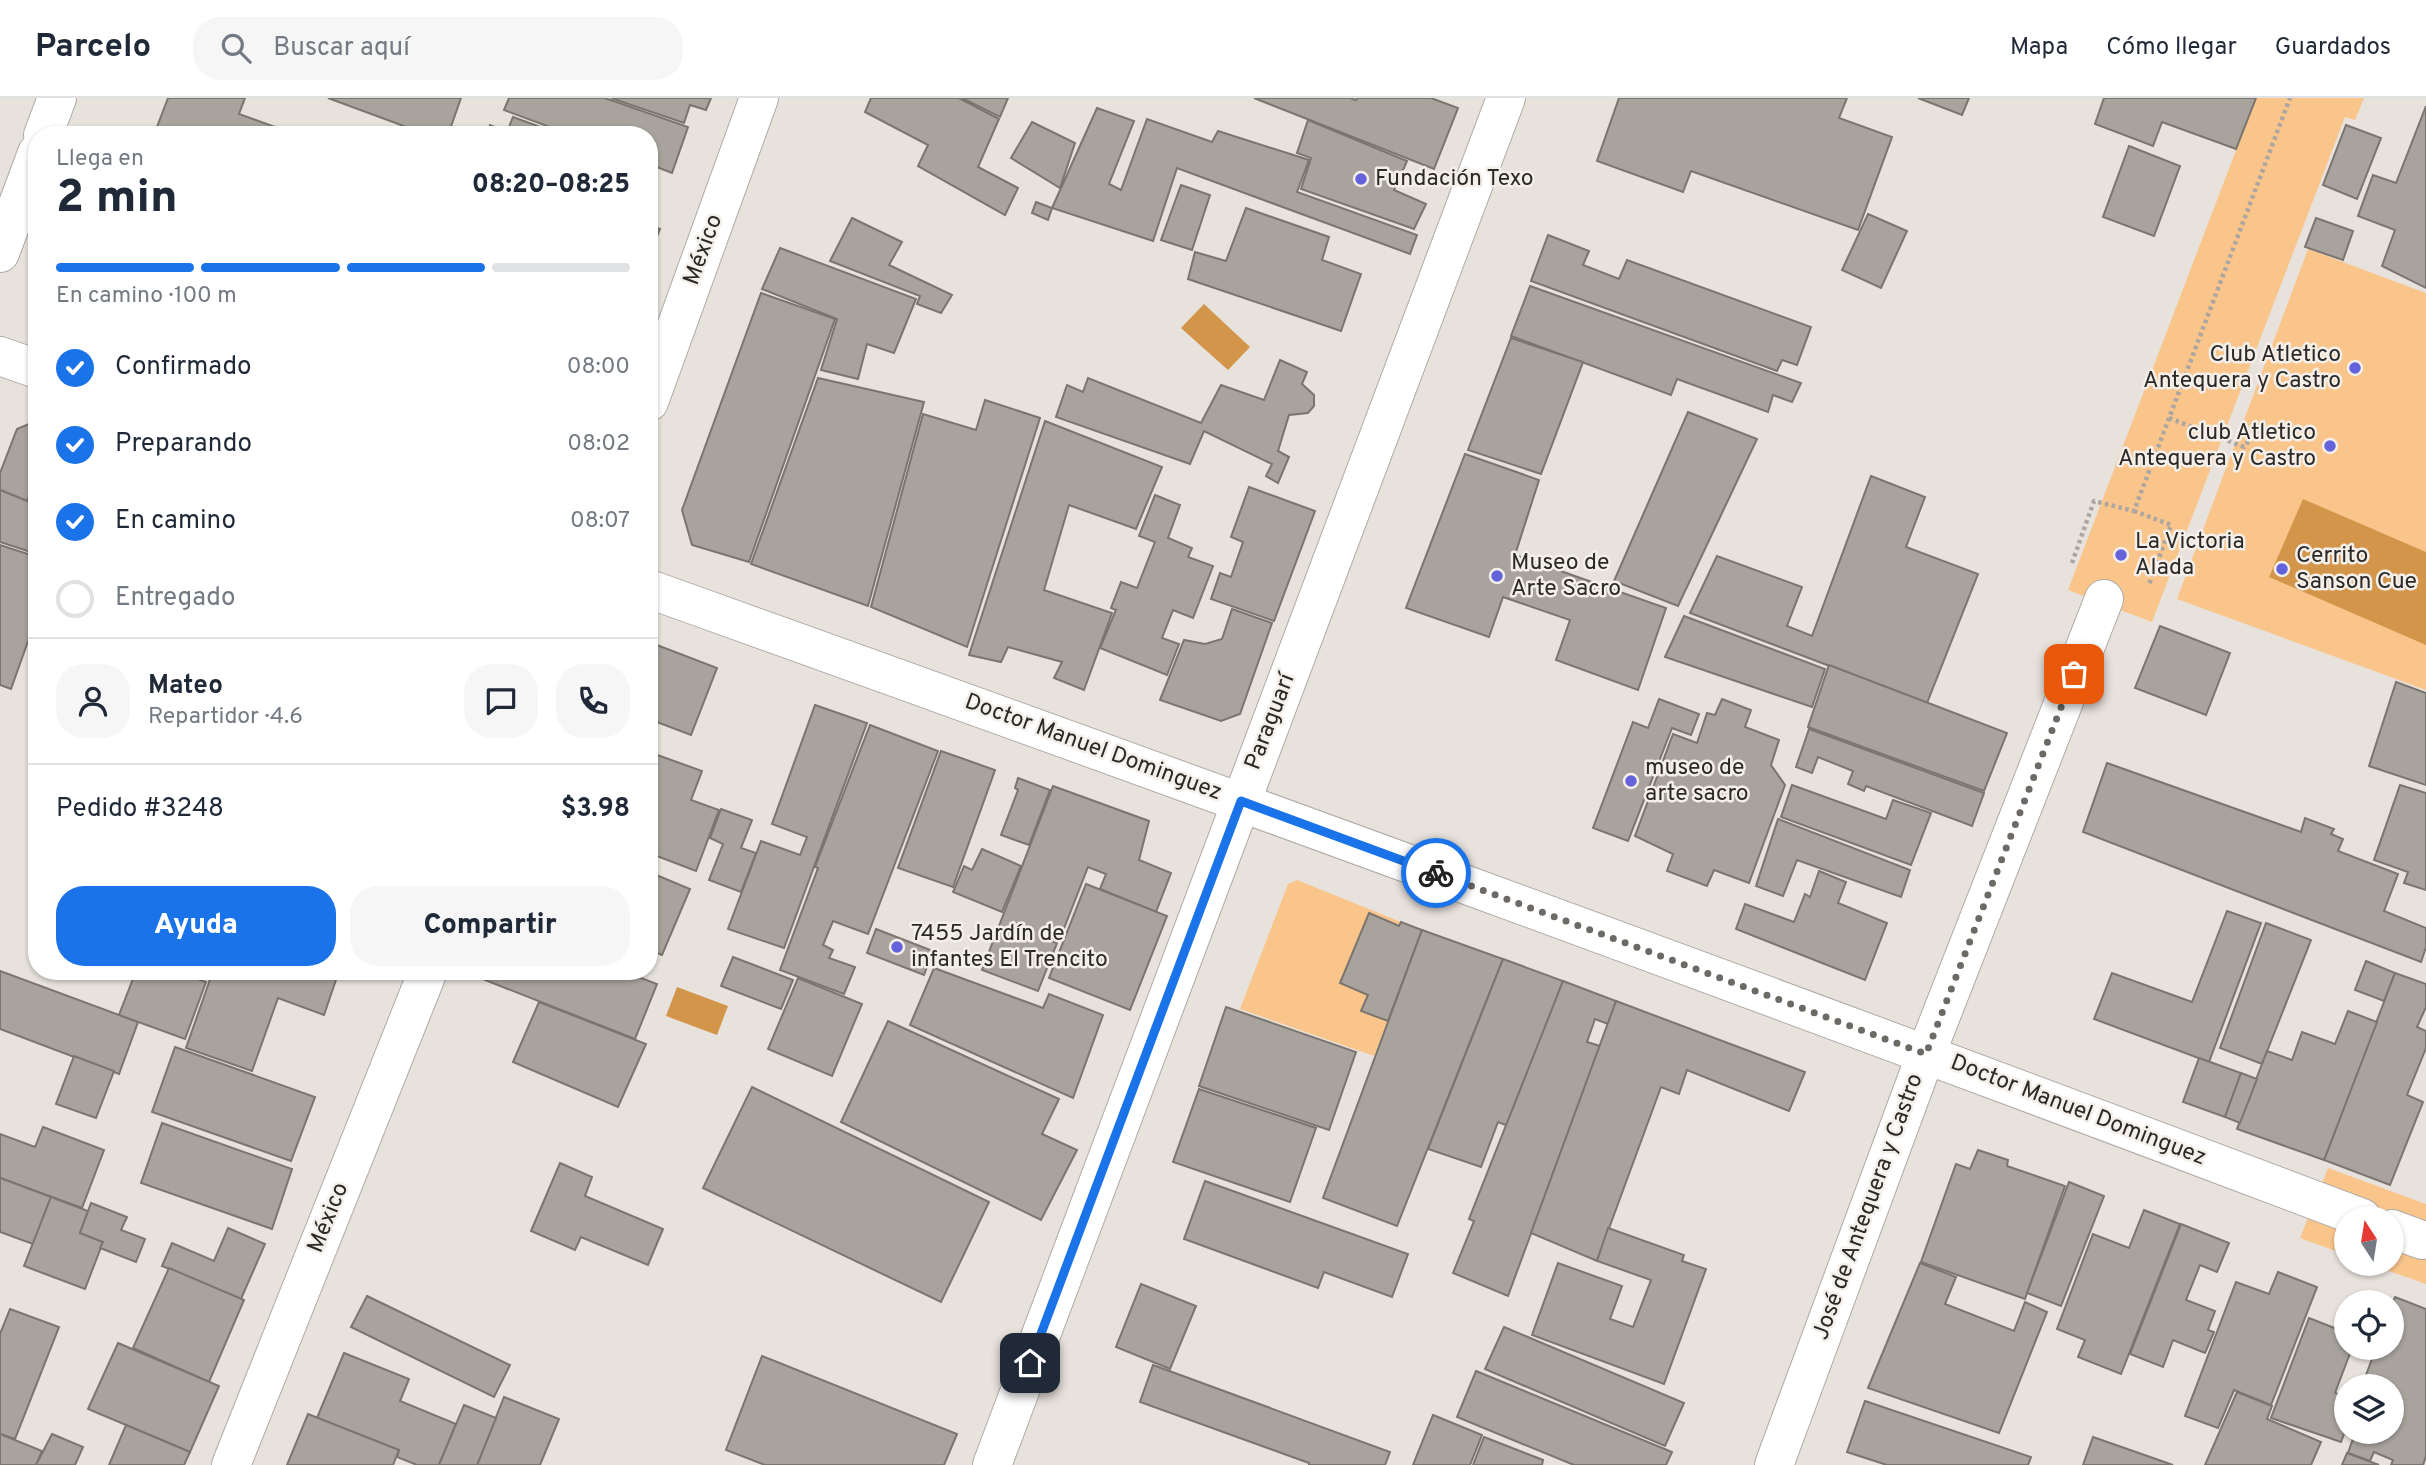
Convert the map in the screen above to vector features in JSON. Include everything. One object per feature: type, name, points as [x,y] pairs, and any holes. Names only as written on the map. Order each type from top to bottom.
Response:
[{"type":"street","points":[[46,126],[57,98]]},
{"type":"street","name":"México","points":[[658,377],[759,98]]},
{"type":"street","name":"Paraguarí","points":[[992,1465],[1506,98]]},
{"type":"street","points":[[0,253],[28,177]]},
{"type":"street","points":[[0,356],[28,366]]},
{"type":"street","name":"Doctor Manuel Dominguez","points":[[658,592],[1241,801],[2334,1207]]},
{"type":"street","name":"José de Antequera y Castro","points":[[1774,1465],[1926,1054],[2104,599]]},
{"type":"street","name":"México","points":[[231,1465],[424,980]]},
{"type":"path","points":[[2134,511],[2290,98]]},
{"type":"path","points":[[2169,418],[2244,447],[2265,422]]},
{"type":"path","points":[[2094,501],[2134,511],[2171,525],[2139,610],[2104,599],[2066,580],[2094,501]]},
{"type":"shaded area","points":[[2256,98],[2364,98],[2355,120],[2345,117],[2152,622],[2068,590]]},
{"type":"shaded area","name":"club Atletico Antequera y Castro","points":[[2308,249],[2426,293],[2426,690],[2177,599]]},
{"type":"shaded area","points":[[1204,304],[1250,347],[1228,370],[1181,328]]},
{"type":"shaded area","points":[[2303,499],[2426,552],[2426,645],[2269,577]]},
{"type":"shaded area","points":[[1297,880],[1401,922],[1399,926],[1369,913],[1340,983],[1368,995],[1361,1010],[1388,1021],[1374,1056],[1240,1009],[1288,884]]},
{"type":"shaded area","points":[[677,987],[728,1006],[717,1035],[666,1016]]},
{"type":"shaded area","points":[[2328,1168],[2426,1204],[2426,1284],[2403,1276],[2404,1206],[2334,1206],[2334,1250],[2300,1238]]},
{"type":"building","points":[[168,98],[245,98],[239,114],[272,126],[157,126]]},
{"type":"building","points":[[328,98],[461,98],[451,126],[404,126]]},
{"type":"building","points":[[509,98],[605,98],[688,127],[672,173],[658,168],[658,126],[547,126],[504,110]]},
{"type":"building","points":[[611,98],[711,98],[706,110],[690,105],[684,123]]},
{"type":"building","points":[[871,98],[959,98],[999,119],[978,167],[1018,188],[1005,215],[918,166],[928,145],[865,112]]},
{"type":"building","points":[[962,98],[1008,98],[1000,117]]},
{"type":"building","points":[[1254,98],[1431,98],[1458,108],[1434,169]]},
{"type":"building","points":[[1619,98],[1847,98],[1839,118],[1892,137],[1858,230],[1691,171],[1683,192],[1597,161]]},
{"type":"building","points":[[1918,98],[1969,98],[1962,115]]},
{"type":"building","points":[[2104,98],[2256,98],[2236,149],[2162,122],[2153,146],[2095,124]]},
{"type":"building","points":[[2426,106],[2426,288],[2382,266],[2395,230],[2358,216],[2373,175],[2396,183]]},
{"type":"building","points":[[1097,108],[1134,121],[1109,184],[1121,190],[1147,119],[1212,142],[1218,131],[1309,160],[1297,192],[1417,235],[1410,254],[1177,168],[1153,241],[1052,208]]},
{"type":"building","points":[[513,117],[538,126],[509,126]]},
{"type":"building","points":[[1308,120],[1407,161],[1394,190],[1426,204],[1414,229],[1301,189],[1311,158],[1297,153]]},
{"type":"building","points":[[1032,122],[1075,143],[1060,188],[1011,158]]},
{"type":"building","points":[[2346,125],[2381,138],[2357,199],[2323,185]]},
{"type":"building","points":[[2129,146],[2180,166],[2154,236],[2103,217]]},
{"type":"building","points":[[1181,185],[1210,195],[1192,250],[1161,240]]},
{"type":"building","points":[[1036,202],[1052,208],[1048,220],[1032,213]]},
{"type":"building","points":[[1246,208],[1329,237],[1322,260],[1361,274],[1341,331],[1188,279],[1195,252],[1226,261]]},
{"type":"building","points":[[1868,214],[1907,231],[1881,288],[1842,270]]},
{"type":"building","points":[[852,218],[902,242],[889,265],[952,295],[941,313],[917,304],[920,296],[830,261]]},
{"type":"building","points":[[2316,218],[2353,231],[2343,260],[2305,247]]},
{"type":"building","points":[[1548,235],[1589,251],[1583,265],[1619,279],[1627,260],[1811,327],[1797,365],[1782,360],[1777,371],[1531,281]]},
{"type":"building","points":[[780,248],[916,299],[894,353],[867,344],[858,379],[821,370],[837,319],[762,289]]},
{"type":"building","points":[[1530,286],[1801,383],[1792,402],[1773,395],[1768,412],[1677,379],[1671,395],[1511,336]]},
{"type":"building","points":[[761,293],[835,319],[749,562],[692,545],[682,510]]},
{"type":"building","points":[[1511,338],[1583,362],[1541,474],[1468,450]]},
{"type":"building","points":[[1280,360],[1307,372],[1302,384],[1314,395],[1314,406],[1308,413],[1289,415],[1278,451],[1289,457],[1278,483],[1266,476],[1272,464],[1204,431],[1190,464],[1056,417],[1067,385],[1083,392],[1088,378],[1201,423],[1221,385],[1264,400]]},
{"type":"building","points":[[818,378],[924,402],[868,606],[751,564]]},
{"type":"building","points":[[985,400],[1040,418],[967,647],[871,607],[923,414],[976,430]]},
{"type":"building","name":"Museo de Arte Sacro","points":[[1688,412],[1757,439],[1678,606],[1614,581]]},
{"type":"building","points":[[1045,421],[1162,467],[1136,529],[1069,505],[1044,590],[1112,613],[1084,690],[1054,678],[1062,662],[1008,647],[1001,662],[969,655]]},
{"type":"building","points":[[28,424],[27,501],[0,490],[0,473],[17,429]]},
{"type":"building","name":"Museo de Arte Sacro","points":[[1465,454],[1539,480],[1515,555],[1666,608],[1638,690],[1556,660],[1570,620],[1503,597],[1489,637],[1406,608]]},
{"type":"building","points":[[1871,476],[1925,497],[1906,547],[1978,574],[1927,703],[1690,613],[1717,556],[1802,587],[1787,626],[1812,636]]},
{"type":"building","points":[[1249,487],[1315,511],[1274,621],[1211,599],[1220,573],[1231,577],[1243,542],[1231,537]]},
{"type":"building","points":[[0,490],[28,501],[28,551],[0,542]]},
{"type":"building","points":[[1155,495],[1180,505],[1168,538],[1192,548],[1188,557],[1213,566],[1193,618],[1173,610],[1162,638],[1179,644],[1167,675],[1100,648],[1116,610],[1111,608],[1121,582],[1137,588],[1155,542],[1139,536]]},
{"type":"building","points":[[0,545],[28,554],[28,641],[11,689],[0,685]]},
{"type":"building","points":[[1232,609],[1272,623],[1240,714],[1221,721],[1160,700],[1184,640],[1205,644],[1222,639]]},
{"type":"building","points":[[1684,616],[1825,669],[1812,707],[1665,657]]},
{"type":"building","points":[[2160,626],[2230,653],[2206,715],[2135,688]]},
{"type":"building","points":[[658,645],[717,668],[691,735],[658,722]]},
{"type":"building","points":[[1829,665],[2007,733],[1984,791],[1808,727]]},
{"type":"building","points":[[2396,682],[2426,693],[2426,785],[2369,766]]},
{"type":"building","name":"museo de arte sacro","points":[[1659,699],[1699,714],[1691,735],[1672,728],[1628,841],[1593,828],[1633,722],[1648,728]]},
{"type":"building","name":"Museo de Arte Sacro","points":[[1722,699],[1751,710],[1745,727],[1779,740],[1771,765],[1785,785],[1749,883],[1714,870],[1707,886],[1667,871],[1673,854],[1635,836],[1673,734],[1697,743],[1707,713],[1715,715]]},
{"type":"building","points":[[815,705],[867,723],[784,948],[728,929],[761,841],[800,855],[807,837],[772,824]]},
{"type":"building","points":[[870,725],[938,751],[868,934],[833,921],[823,945],[833,950],[829,958],[855,967],[844,994],[780,970],[818,868],[815,867]]},
{"type":"building","points":[[1809,729],[1984,793],[1972,826],[1866,786],[1864,791],[1848,784],[1853,771],[1818,757],[1812,773],[1796,767]]},
{"type":"building","points":[[941,751],[995,770],[953,887],[898,868]]},
{"type":"building","points":[[658,755],[702,771],[691,800],[719,810],[696,871],[658,856]]},
{"type":"building","points":[[2107,763],[2301,832],[2305,818],[2334,829],[2331,834],[2343,839],[2338,851],[2398,874],[2384,911],[2426,928],[2426,947],[2421,962],[2083,832]]},
{"type":"building","points":[[1018,778],[1050,790],[1029,845],[1001,835],[1018,790],[1015,788]]},
{"type":"building","points":[[1792,785],[1886,819],[1893,800],[1931,813],[1911,865],[1781,817]]},
{"type":"building","points":[[2400,785],[2426,793],[2426,890],[2404,883],[2408,872],[2374,860]]},
{"type":"building","points":[[1053,786],[1149,821],[1139,860],[1171,873],[1156,912],[1100,889],[1106,874],[1088,867],[1061,936],[1042,929],[1040,937],[1057,943],[1038,991],[982,970]]},
{"type":"building","points":[[721,809],[752,820],[741,848],[756,853],[741,892],[709,880],[723,844],[710,838]]},
{"type":"building","points":[[1778,819],[1910,870],[1901,897],[1797,860],[1783,896],[1756,886]]},
{"type":"building","points":[[982,849],[1021,866],[1002,912],[953,892],[964,866],[972,870]]},
{"type":"building","points":[[1819,871],[1846,882],[1838,903],[1887,923],[1865,980],[1736,929],[1745,904],[1794,922],[1805,894],[1810,897]]},
{"type":"building","points":[[658,876],[690,889],[662,955],[658,953]]},
{"type":"building","points":[[1086,884],[1167,916],[1130,1010],[1049,978]]},
{"type":"building","points":[[2227,911],[2261,923],[2209,1062],[2094,1019],[2112,973],[2192,1002]]},
{"type":"building","points":[[1369,913],[1399,926],[1401,922],[1422,930],[1388,1021],[1361,1011],[1368,995],[1340,983]]},
{"type":"building","points":[[2266,923],[2311,940],[2262,1064],[2220,1048]]},
{"type":"building","points":[[876,929],[933,951],[924,975],[867,953]]},
{"type":"building","points":[[1422,930],[1503,959],[1397,1226],[1323,1198]]},
{"type":"building","points":[[733,957],[793,980],[781,1009],[721,986]]},
{"type":"building","points":[[1503,959],[1563,981],[1508,1126],[1498,1122],[1481,1167],[1428,1149]]},
{"type":"building","points":[[2366,961],[2395,973],[2384,1001],[2355,990]]},
{"type":"building","points":[[934,968],[1043,1008],[1049,994],[1103,1015],[1073,1098],[910,1025]]},
{"type":"building","points":[[0,971],[138,1022],[119,1074],[0,1029]]},
{"type":"building","points":[[2395,973],[2426,984],[2426,1007],[2417,1027],[2426,1031],[2426,1048],[2407,1095],[2423,1102],[2390,1185],[2324,1160]]},
{"type":"building","points":[[798,978],[862,1004],[832,1076],[768,1049]]},
{"type":"building","points":[[133,980],[206,982],[185,1039],[119,1015]]},
{"type":"building","points":[[210,980],[336,980],[324,1015],[278,998],[252,1071],[186,1048]]},
{"type":"building","points":[[485,980],[647,980],[657,984],[635,1039]]},
{"type":"building","points":[[1563,981],[1616,1001],[1608,1024],[1595,1019],[1587,1042],[1600,1046],[1508,1296],[1453,1273],[1474,1221],[1469,1219]]},
{"type":"building","points":[[1616,1001],[1805,1072],[1789,1111],[1687,1070],[1679,1094],[1661,1087],[1597,1261],[1531,1233]]},
{"type":"building","points":[[539,1002],[646,1044],[618,1107],[513,1062]]},
{"type":"building","points":[[1226,1007],[1356,1052],[1329,1130],[1199,1086]]},
{"type":"building","points":[[2348,1011],[2377,1022],[2324,1160],[2237,1129],[2267,1051],[2292,1060],[2302,1032],[2335,1044]]},
{"type":"building","points":[[888,1021],[1059,1099],[1042,1134],[1077,1150],[1041,1220],[841,1122]]},
{"type":"building","points":[[175,1047],[315,1097],[291,1161],[152,1112]]},
{"type":"building","points":[[74,1056],[114,1071],[96,1118],[56,1104]]},
{"type":"building","points":[[2199,1058],[2241,1073],[2225,1117],[2183,1102]]},
{"type":"building","points":[[2241,1073],[2257,1079],[2240,1123],[2225,1117]]},
{"type":"building","points":[[752,1087],[989,1202],[941,1302],[703,1188]]},
{"type":"building","points":[[1199,1089],[1316,1128],[1290,1202],[1173,1162]]},
{"type":"building","points":[[162,1123],[292,1169],[272,1229],[141,1183]]},
{"type":"building","points":[[43,1127],[104,1150],[82,1208],[0,1178],[0,1134],[35,1147]]},
{"type":"building","points":[[1978,1150],[2008,1160],[2007,1166],[2065,1186],[2025,1299],[1921,1262],[1956,1164],[1970,1169]]},
{"type":"building","points":[[560,1163],[592,1177],[585,1196],[663,1229],[648,1265],[581,1237],[575,1250],[531,1231]]},
{"type":"building","points":[[0,1178],[51,1197],[33,1244],[0,1232]]},
{"type":"building","points":[[1205,1181],[1408,1254],[1392,1297],[1324,1272],[1318,1288],[1184,1239]]},
{"type":"building","points":[[2069,1182],[2104,1196],[2061,1306],[2027,1293]]},
{"type":"building","points":[[51,1197],[88,1211],[80,1233],[103,1242],[85,1289],[24,1266]]},
{"type":"building","points":[[91,1203],[127,1217],[121,1230],[145,1239],[136,1262],[100,1248],[103,1242],[80,1233]]},
{"type":"building","points":[[2144,1210],[2180,1224],[2121,1374],[2078,1357],[2085,1340],[2057,1329],[2093,1234],[2129,1248]]},
{"type":"building","points":[[2181,1224],[2229,1243],[2217,1272],[2200,1265],[2186,1300],[2215,1311],[2208,1330],[2214,1332],[2205,1353],[2173,1340],[2163,1367],[2130,1354]]},
{"type":"building","points":[[228,1228],[265,1244],[241,1299],[162,1266],[172,1243],[214,1261]]},
{"type":"building","points":[[1608,1228],[1684,1255],[1682,1261],[1706,1269],[1664,1384],[1532,1335],[1558,1263],[1622,1286],[1610,1319],[1633,1327],[1651,1280],[1597,1261]]},
{"type":"building","points":[[1920,1263],[1956,1277],[1945,1304],[2014,1331],[2025,1302],[2047,1312],[1999,1433],[1868,1388]]},
{"type":"building","points":[[169,1268],[244,1300],[209,1382],[133,1348]]},
{"type":"building","points":[[2278,1272],[2317,1287],[2271,1405],[2234,1390],[2218,1428],[2185,1416],[2236,1282],[2269,1294]]},
{"type":"building","points":[[1141,1284],[1196,1306],[1170,1369],[1116,1347]]},
{"type":"building","points":[[367,1296],[510,1365],[494,1397],[351,1327]]},
{"type":"building","points":[[2404,1300],[2426,1309],[2426,1456],[2423,1465],[2391,1465],[2393,1460],[2374,1452],[2370,1461],[2348,1453],[2351,1444],[2404,1444],[2404,1374],[2366,1374],[2372,1360],[2404,1360]]},
{"type":"building","points":[[10,1309],[59,1327],[15,1439],[0,1434],[0,1334]]},
{"type":"building","points":[[2309,1318],[2334,1328],[2334,1360],[2347,1360],[2342,1374],[2334,1374],[2334,1440],[2271,1418]]},
{"type":"building","points":[[1504,1327],[1684,1403],[1665,1446],[1485,1369]]},
{"type":"building","points":[[118,1343],[219,1386],[190,1452],[88,1409]]},
{"type":"building","points":[[344,1353],[409,1379],[400,1401],[456,1424],[439,1465],[417,1465],[397,1457],[399,1450],[317,1418]]},
{"type":"building","points":[[762,1356],[957,1434],[944,1465],[765,1465],[726,1450]]},
{"type":"building","points":[[1153,1365],[1390,1452],[1385,1465],[1309,1465],[1140,1402]]},
{"type":"building","points":[[1476,1371],[1672,1452],[1666,1465],[1574,1465],[1457,1417]]},
{"type":"building","points":[[2237,1392],[2272,1406],[2267,1419],[2321,1442],[2311,1465],[2205,1465]]},
{"type":"building","points":[[504,1397],[559,1419],[540,1465],[477,1465]]},
{"type":"building","points":[[1865,1401],[2031,1457],[2028,1465],[1887,1465],[1847,1452]]},
{"type":"building","points":[[464,1405],[496,1418],[477,1465],[439,1465]]},
{"type":"building","points":[[308,1414],[399,1450],[393,1465],[287,1465]]},
{"type":"building","points":[[1433,1415],[1482,1435],[1470,1465],[1413,1465]]},
{"type":"building","points":[[126,1425],[190,1452],[184,1465],[109,1465]]},
{"type":"building","points":[[0,1434],[42,1451],[36,1465],[0,1465]]},
{"type":"building","points":[[52,1434],[83,1447],[75,1465],[36,1465]]},
{"type":"building","points":[[1484,1437],[1543,1460],[1542,1465],[1473,1465]]},
{"type":"building","points":[[2093,1437],[2173,1465],[2083,1465]]},
{"type":"building","points":[[2347,1453],[2379,1465],[2342,1465]]},
{"type":"way so far","points":[[1436,873],[1926,1054],[2074,674]]},
{"type":"place","name":"Fundación Texo","points":[[1361,179]]},
{"type":"place","name":"Club Atletico Antequera y Castro","points":[[2355,368]]},
{"type":"place","name":"club Atletico Antequera y Castro","points":[[2330,446]]},
{"type":"place","name":"La Victoria Alada","points":[[2121,555]]},
{"type":"place","name":"Cerrito Sanson Cue","points":[[2282,569]]},
{"type":"place","name":"Museo de Arte Sacro","points":[[1497,576]]},
{"type":"place","name":"museo de arte sacro","points":[[1631,781]]},
{"type":"place","name":"7455 Jardín de infantes El Trencito","points":[[897,947]]},
{"type":"route","points":[[1030,1363],[1241,801],[1436,873]]}]
